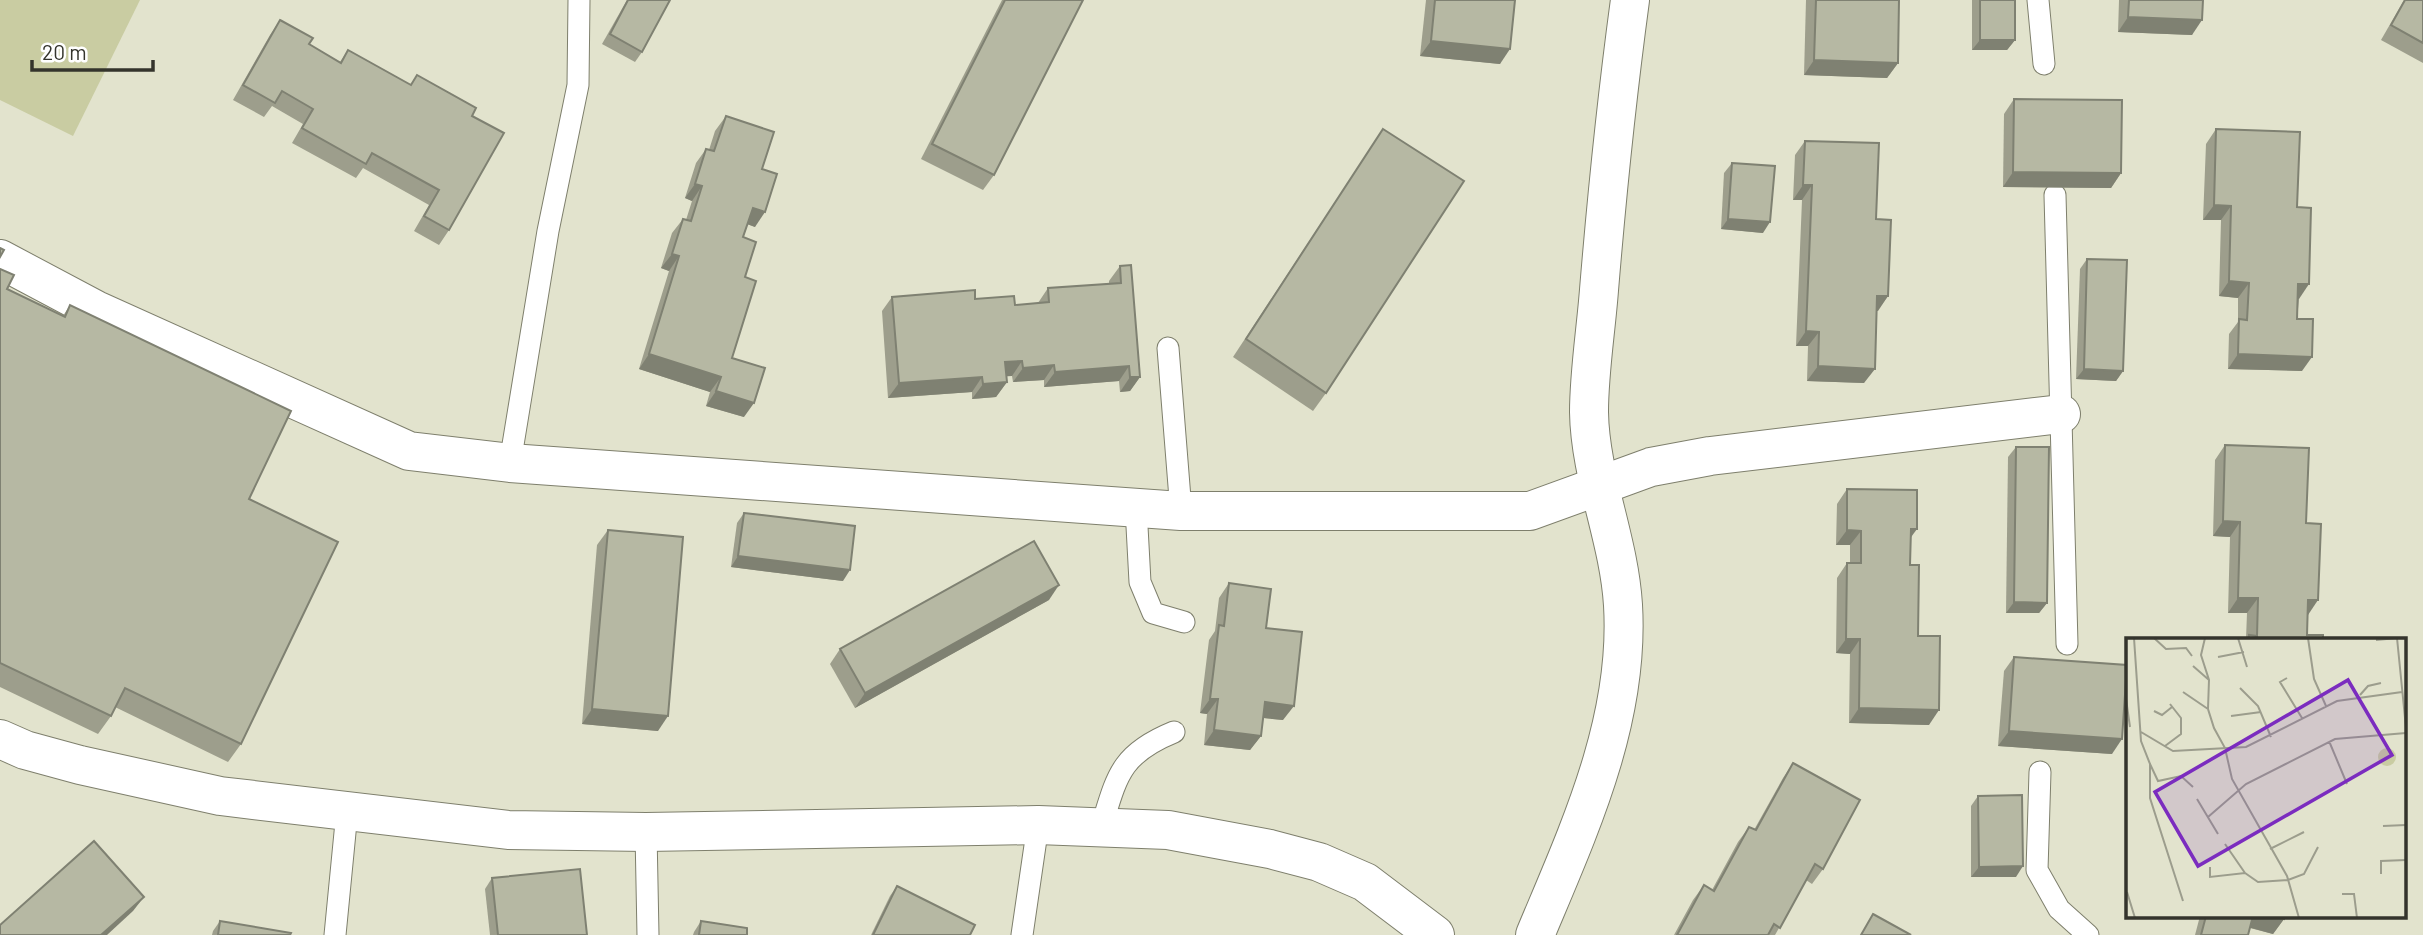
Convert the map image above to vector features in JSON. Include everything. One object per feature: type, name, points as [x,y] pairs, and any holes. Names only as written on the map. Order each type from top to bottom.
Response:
[{"type":"street","points":[[1535,935],[1598,778],[1618,686],[1623,604],[1601,484],[1594,463],[1589,409],[1604,233],[1630,0]]},
{"type":"street","points":[[0,259],[96,310],[410,451],[510,463],[1181,511],[1530,511],[1651,467],[1710,456],[2061,414]]},
{"type":"street","points":[[0,739],[24,750],[80,765],[220,796],[508,830],[646,832],[1038,825],[1168,830],[1270,849],[1319,862],[1366,882],[1434,935]]},
{"type":"lane","points":[[510,463],[548,230],[578,85],[579,0]]},
{"type":"lane","points":[[2038,0],[2044,64]]},
{"type":"lane","points":[[2055,195],[2067,644]]},
{"type":"lane","points":[[1168,348],[1181,511]]},
{"type":"lane","points":[[1136,508],[1140,582],[1153,613],[1184,622]]},
{"type":"lane","points":[[1101,828],[1119,771],[1149,742],[1174,732]]},
{"type":"lane","points":[[2040,772],[2037,870],[2059,909],[2088,935]]},
{"type":"lane","points":[[335,935],[347,812]]},
{"type":"lane","points":[[1022,935],[1038,825]]},
{"type":"lane","points":[[646,832],[648,935]]},
{"type":"green space","points":[[0,0],[140,0],[73,136],[0,100]]},
{"type":"building","points":[[628,0],[670,0],[642,52],[610,34]]},
{"type":"building","points":[[1005,0],[1083,0],[994,175],[932,144]]},
{"type":"building","points":[[1435,0],[1515,0],[1510,49],[1431,41]]},
{"type":"building","points":[[1816,0],[1899,0],[1898,63],[1814,60]]},
{"type":"building","points":[[1980,0],[2015,0],[2015,40],[1980,40]]},
{"type":"building","points":[[2129,0],[2203,0],[2202,20],[2128,17]]},
{"type":"building","points":[[2405,0],[2423,0],[2423,43],[2391,25]]},
{"type":"building","points":[[280,20],[313,38],[309,44],[341,63],[348,50],[411,85],[417,75],[476,108],[472,116],[504,133],[449,230],[424,216],[439,190],[372,153],[366,164],[302,128],[313,109],[282,91],[275,103],[243,85]]},
{"type":"building","points":[[2014,99],[2122,100],[2121,173],[2013,172]]},
{"type":"building","points":[[726,116],[774,132],[762,169],[777,174],[765,212],[753,208],[743,237],[756,242],[745,277],[756,281],[732,358],[765,368],[754,403],[716,391],[721,377],[649,354],[679,256],[672,254],[683,219],[691,221],[702,186],[695,184],[706,149],[714,151]]},
{"type":"building","points":[[1383,129],[1464,181],[1326,393],[1246,339]]},
{"type":"building","points":[[2216,129],[2300,132],[2297,207],[2311,208],[2309,284],[2298,284],[2297,319],[2313,319],[2312,357],[2238,354],[2239,319],[2247,320],[2249,283],[2229,281],[2231,206],[2214,205]]},
{"type":"building","points":[[1805,141],[1879,143],[1876,219],[1891,220],[1888,296],[1877,296],[1875,369],[1818,366],[1819,332],[1806,331],[1812,185],[1803,185]]},
{"type":"building","points":[[1732,163],[1775,166],[1770,222],[1728,219]]},
{"type":"building","points":[[2087,259],[2127,260],[2123,371],[2084,369]]},
{"type":"building","points":[[1131,265],[1140,377],[1130,377],[1129,366],[1055,372],[1054,365],[1023,368],[1022,361],[1005,362],[1007,382],[983,384],[982,377],[899,383],[892,297],[975,290],[975,299],[1014,296],[1015,305],[1049,302],[1048,288],[1121,283],[1120,266]]},
{"type":"building","points":[[0,269],[14,275],[7,289],[65,317],[70,305],[291,411],[249,499],[338,542],[241,744],[125,688],[111,716],[0,663]]},
{"type":"building","points":[[2225,445],[2309,448],[2306,523],[2321,524],[2318,600],[2308,600],[2307,635],[2323,635],[2323,638],[2249,638],[2249,635],[2257,636],[2258,598],[2238,598],[2240,522],[2223,521]]},
{"type":"building","points":[[2016,447],[2049,447],[2047,603],[2014,602]]},
{"type":"building","points":[[1847,489],[1917,490],[1917,529],[1911,529],[1910,565],[1919,565],[1918,636],[1940,636],[1939,710],[1859,708],[1860,639],[1846,639],[1847,563],[1861,563],[1861,531],[1847,530]]},
{"type":"building","points":[[744,513],[855,526],[850,570],[738,556]]},
{"type":"building","points":[[608,530],[683,537],[668,716],[592,709]]},
{"type":"building","points":[[1034,541],[1059,585],[865,693],[840,649]]},
{"type":"building","points":[[1229,583],[1271,589],[1266,628],[1302,632],[1294,706],[1265,702],[1261,736],[1214,730],[1218,699],[1210,699],[1219,625],[1224,626]]},
{"type":"building","points":[[2014,657],[2126,665],[2122,739],[2009,731]]},
{"type":"building","points":[[1793,763],[1860,800],[1823,869],[1815,864],[1780,928],[1774,924],[1768,935],[1677,935],[1704,885],[1714,891],[1749,827],[1756,830]]},
{"type":"building","points":[[2022,795],[2023,866],[1979,867],[1978,796]]},
{"type":"building","points":[[94,841],[144,897],[101,935],[0,935],[0,925]]},
{"type":"building","points":[[580,869],[587,935],[498,935],[492,878]]},
{"type":"building","points":[[897,886],[975,925],[970,935],[873,935]]},
{"type":"building","points":[[1873,914],[1911,935],[1861,935]]},
{"type":"building","points":[[2205,918],[2252,918],[2248,935],[2201,935]]},
{"type":"building","points":[[220,921],[291,933],[218,935]]},
{"type":"building","points":[[701,921],[747,928],[747,935],[699,935]]}]
